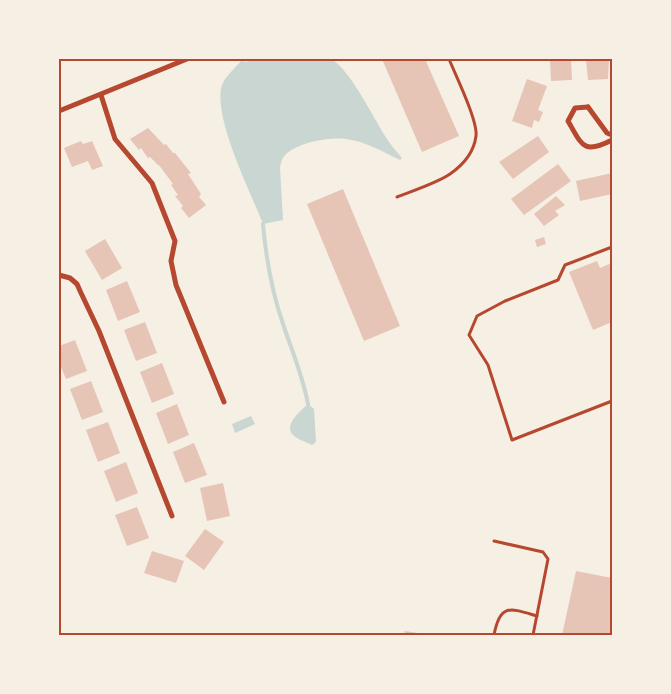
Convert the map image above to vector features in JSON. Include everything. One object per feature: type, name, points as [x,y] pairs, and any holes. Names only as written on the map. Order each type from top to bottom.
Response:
[{"type":"street","points":[[59,111],[186,59]]},
{"type":"street","points":[[100,95],[115,139],[152,183],[174,240],[171,261],[176,284],[224,402]]},
{"type":"street","points":[[612,135],[607,133],[588,107],[575,108],[568,121],[581,143],[590,148],[612,140]]},
{"type":"street","points":[[59,275],[70,278],[77,284],[98,331],[172,516]]},
{"type":"lane","points":[[396,197],[450,174],[463,163],[473,149],[476,134],[473,120],[449,60]]},
{"type":"lane","points":[[612,247],[565,265],[558,280],[505,301],[477,316],[469,335],[488,365],[512,440],[612,401]]},
{"type":"lane","points":[[494,542],[543,552],[548,559],[533,635]]},
{"type":"lane","points":[[494,635],[497,620],[504,612],[516,610],[537,616]]},
{"type":"shaded area","points":[[256,59],[331,59],[338,64],[353,82],[385,136],[402,158],[400,160],[367,144],[346,139],[323,140],[299,146],[286,154],[280,168],[283,220],[263,224],[227,134],[220,99],[222,85],[230,73],[241,61],[246,62]]},
{"type":"shaded area","points":[[308,404],[314,409],[316,442],[312,445],[293,435],[290,426],[294,418]]},
{"type":"shaded area","points":[[251,416],[255,424],[235,433],[232,424]]},
{"type":"building","points":[[382,59],[425,59],[459,136],[422,152]]},
{"type":"building","points":[[550,59],[571,59],[572,80],[551,81]]},
{"type":"building","points":[[586,59],[609,59],[608,79],[588,80]]},
{"type":"building","points":[[527,79],[547,86],[538,110],[543,112],[539,122],[534,120],[532,128],[512,121]]},
{"type":"building","points":[[148,128],[164,145],[166,144],[175,153],[191,173],[188,174],[201,194],[199,197],[206,205],[189,218],[175,196],[178,195],[171,185],[173,184],[159,165],[150,157],[148,158],[141,148],[139,150],[130,139]]},
{"type":"building","points":[[538,136],[549,152],[513,179],[499,162]]},
{"type":"building","points":[[81,141],[83,144],[92,141],[103,166],[92,170],[88,161],[72,167],[64,148]]},
{"type":"building","points":[[558,164],[571,181],[524,215],[511,199]]},
{"type":"building","points":[[612,173],[612,194],[580,201],[576,181]]},
{"type":"building","points":[[343,189],[400,326],[364,341],[307,204]]},
{"type":"building","points":[[556,196],[565,205],[555,211],[559,215],[544,226],[534,214]]},
{"type":"building","points":[[544,237],[546,244],[537,247],[535,240]]},
{"type":"building","points":[[105,239],[122,268],[102,280],[85,251]]},
{"type":"building","points":[[597,261],[600,268],[612,263],[612,322],[593,330],[569,272]]},
{"type":"building","points":[[127,281],[140,312],[118,321],[106,290]]},
{"type":"building","points":[[145,322],[157,353],[136,361],[124,330]]},
{"type":"building","points":[[75,340],[87,371],[66,379],[59,362],[59,346]]},
{"type":"building","points":[[162,363],[174,394],[152,403],[140,372]]},
{"type":"building","points":[[91,381],[103,412],[82,420],[70,389]]},
{"type":"building","points":[[177,404],[189,435],[168,444],[156,413]]},
{"type":"building","points":[[108,422],[120,453],[98,462],[86,430]]},
{"type":"building","points":[[194,443],[207,475],[185,483],[173,452]]},
{"type":"building","points":[[126,462],[138,493],[116,502],[104,471]]},
{"type":"building","points":[[223,483],[230,516],[207,521],[200,488]]},
{"type":"building","points":[[137,507],[149,538],[127,546],[115,515]]},
{"type":"building","points":[[205,529],[224,542],[204,570],[185,556]]},
{"type":"building","points":[[152,551],[184,561],[176,583],[144,573]]},
{"type":"building","points":[[576,571],[612,578],[612,635],[562,635]]},
{"type":"building","points":[[405,631],[424,634],[424,635],[404,635]]},
{"type":"waterway","points":[[263,224],[273,289],[301,375],[308,404]]}]
